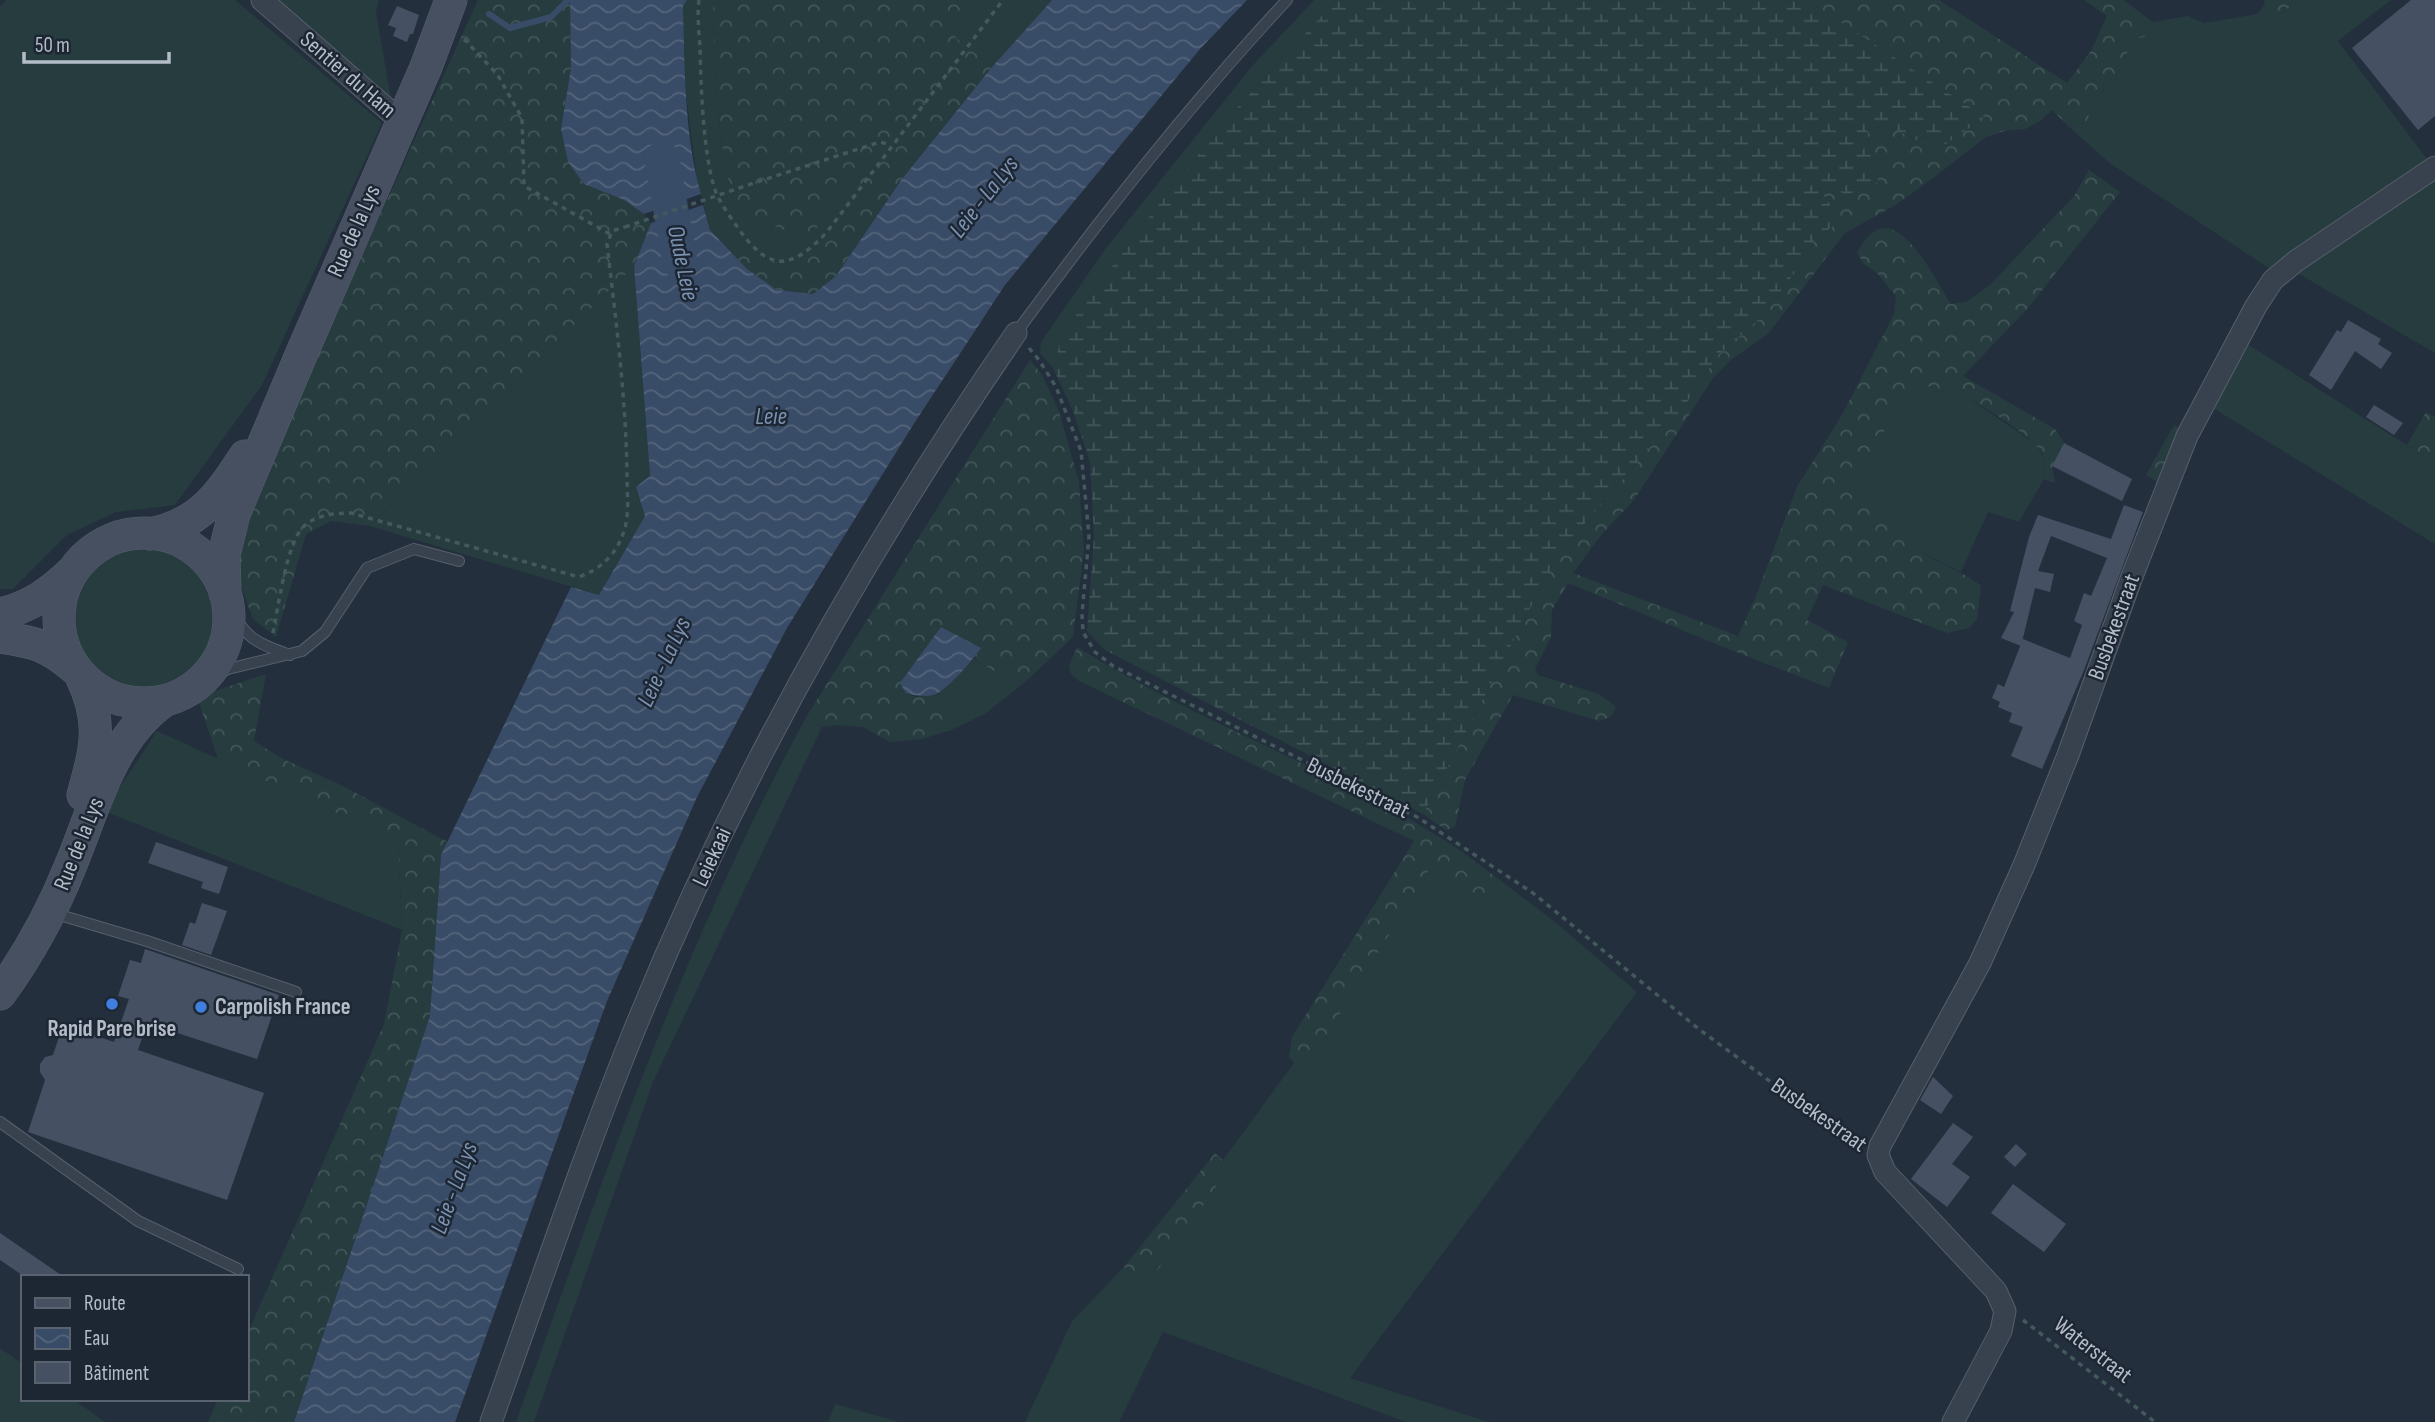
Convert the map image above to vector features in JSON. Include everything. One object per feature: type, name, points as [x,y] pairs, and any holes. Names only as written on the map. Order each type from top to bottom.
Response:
[{"type":"main road","name":"Rue de la Lys","points":[[226,599],[224,555],[228,533],[283,396],[426,67],[454,9]]},
{"type":"main road","name":"Rue de la Lys","points":[[150,534],[182,525],[204,509],[235,471],[283,396]]},
{"type":"main road","points":[[0,614],[40,599],[73,571],[90,552],[112,539],[150,534],[175,539],[197,552],[214,570],[226,599],[228,631],[221,655],[207,676],[187,692],[164,701],[139,703],[114,698],[92,686],[56,652],[44,646],[0,637]]},
{"type":"main road","points":[[73,571],[62,594],[59,620],[63,645],[78,673]]},
{"type":"main road","name":"Rue de la Lys","points":[[0,957],[51,870],[81,801],[96,732],[95,710],[78,673]]},
{"type":"main road","name":"Rue de la Lys","points":[[0,995],[50,912],[121,748],[141,719],[164,701]]},
{"type":"street","name":"Sentier du Ham","points":[[262,0],[402,122]]},
{"type":"street","name":"Busbekestraat","points":[[2005,1311],[1996,1291],[1885,1172],[1878,1155],[1898,1110],[1980,963],[2024,865],[2068,755],[2131,579],[2188,436],[2234,345],[2273,280],[2296,261],[2435,167]]},
{"type":"street","name":"Leiekaai","points":[[491,1422],[597,1126],[639,1020],[683,918],[761,755],[847,595],[908,495],[1016,333]]},
{"type":"street","points":[[1953,1422],[2001,1331],[2005,1311]]},
{"type":"lane","points":[[1016,333],[1124,188],[1287,0]]},
{"type":"lane","points":[[197,684],[228,669],[302,651],[325,632],[367,568],[414,549],[459,561]]},
{"type":"lane","points":[[226,599],[244,631],[255,642],[290,655]]},
{"type":"lane","points":[[50,912],[147,941],[296,992]]},
{"type":"lane","points":[[0,1122],[138,1221],[237,1269]]},
{"type":"path","points":[[699,0],[701,78],[706,140],[714,186],[724,208],[748,242],[765,258],[788,261],[809,251],[827,232],[1003,0]]},
{"type":"path","points":[[454,9],[468,42],[497,74],[522,118],[524,186],[610,234]]},
{"type":"path","points":[[269,648],[293,545],[300,530],[324,515],[351,513],[579,577],[596,570],[612,555],[624,532],[628,507],[627,435],[607,244],[612,231],[880,142],[891,145]]},
{"type":"path","name":"Busbekestraat","points":[[1016,333],[1039,360],[1056,387],[1081,452],[1089,536],[1082,614],[1083,632],[1095,652],[1113,666],[1416,817],[1533,893],[1700,1030],[1859,1147],[1878,1155]]},
{"type":"path","name":"Waterstraat","points":[[2005,1311],[2031,1324],[2155,1422]]},
{"type":"green space","points":[[6,0],[235,0],[382,123],[262,385],[175,505],[116,512],[67,535],[13,589],[0,589],[0,6]]},
{"type":"green space","points":[[275,0],[379,0],[376,12],[391,99]]},
{"type":"green space","points":[[478,0],[570,0],[571,68],[561,129],[568,161],[584,184],[624,200],[644,214],[651,223],[634,266],[370,526],[331,521],[306,534],[276,637],[253,619],[237,575],[247,508]]},
{"type":"green space","points":[[687,0],[713,0],[718,107],[736,212],[837,180],[864,184],[822,238],[794,259],[779,262],[765,258],[748,243],[728,249],[710,230],[697,179],[686,96],[683,6]]},
{"type":"green space","points":[[713,0],[983,0],[955,37],[992,67],[902,179],[836,276],[813,294],[777,290],[747,269],[728,249],[748,242],[765,258],[779,262],[794,259],[808,250],[834,224],[863,184],[837,181],[812,240],[736,212],[718,107]]},
{"type":"green space","points":[[983,0],[1052,0],[992,67],[955,37]]},
{"type":"green space","points":[[1314,0],[1336,0],[1227,119],[1140,228],[1063,333],[1053,368],[1040,353],[1041,342],[1106,248],[1253,65]]},
{"type":"green space","points":[[1336,0],[1807,0],[1985,117],[1937,150],[1887,126],[1867,130],[1872,164],[1879,182],[1847,195],[1818,182],[1818,191],[1826,198],[1840,221],[1815,239],[1803,262],[1759,319],[1718,355],[1681,411],[1558,555],[1423,814],[1105,650],[1087,631],[1094,536],[1090,462],[1073,411],[1053,368],[1063,333],[1140,228],[1227,119]]},
{"type":"green space","points":[[1807,0],[1939,0],[2067,83],[2091,51],[2107,16],[2084,0],[2123,0],[2153,22],[2150,35],[2133,40],[2115,79],[2093,99],[2086,127],[2070,128],[2052,110],[2025,129],[2004,131],[1986,137],[1892,207],[1845,233],[1768,334],[1732,359],[1713,378],[1634,500],[1602,534],[1573,573],[1738,636],[1797,487],[1843,413],[1894,314],[1896,296],[1877,273],[1864,264],[1857,253],[1870,234],[1883,228],[1897,232],[1910,242],[1922,257],[1951,304],[1966,302],[1990,285],[2074,196],[2089,170],[2120,192],[2028,308],[1963,376],[2055,429],[2064,443],[2052,466],[2055,483],[2044,479],[2044,457],[2038,448],[2016,429],[1952,388],[1947,393],[1914,381],[1852,486],[1908,528],[1908,539],[1912,545],[1981,586],[1977,619],[1969,628],[1947,633],[1823,585],[1807,620],[1848,642],[1829,688],[1568,583],[1552,610],[1551,637],[1535,669],[1538,675],[1599,694],[1616,707],[1611,717],[1599,721],[1513,695],[1465,780],[1455,827],[1446,830],[1423,814],[1558,555],[1681,411],[1718,355],[1759,319],[1803,262],[1815,239],[1840,221],[1826,198],[1818,191],[1818,182],[1872,164],[1867,130],[1887,126],[1937,150],[1984,117]]},
{"type":"green space","points":[[2264,0],[2293,0],[2288,9],[2270,19],[2257,14],[2265,4]]},
{"type":"green space","points":[[2293,0],[2391,0],[2338,41],[2430,163],[2270,269],[2111,164],[2070,128],[2086,127],[2093,99],[2115,79],[2133,40],[2150,34],[2153,22],[2188,16],[2204,23],[2257,14],[2270,19],[2288,9]]},
{"type":"green space","points":[[2435,174],[2435,353],[2294,271]]},
{"type":"green space","points":[[634,266],[650,477],[636,487],[645,516],[599,595],[370,526]]},
{"type":"green space","points":[[2244,342],[2435,463],[2435,544],[2211,407]]},
{"type":"green space","points":[[1030,360],[1042,375],[1059,411],[1079,482],[1084,550],[1073,637],[1024,683],[1011,681],[974,659],[980,648],[906,693],[917,697],[938,694],[951,730],[922,739],[890,742],[863,727],[822,727],[805,719]]},
{"type":"green space","points":[[1914,380],[1946,393],[1952,387],[2036,445],[2045,460],[2044,479],[2019,522],[1988,512],[1961,572],[1917,550],[1852,486]]},
{"type":"green space","points":[[2426,412],[2435,417],[2435,463],[2407,445]]},
{"type":"green space","points":[[2174,425],[2184,431],[2163,485],[2146,475]]},
{"type":"green space","points":[[144,545],[172,551],[195,567],[211,590],[217,618],[211,646],[195,669],[172,685],[144,691],[116,685],[93,669],[77,646],[71,618],[77,590],[93,567],[116,551]]},
{"type":"green space","points":[[1077,647],[1122,674],[1404,816],[1455,847],[1496,877],[1495,890],[1490,897],[1476,897],[1432,865],[1312,1059],[1305,1065],[1294,1063],[1289,1057],[1292,1037],[1414,841],[1079,681],[1071,674],[1069,666]]},
{"type":"green space","points":[[974,659],[1011,681],[1024,683],[985,714],[951,730],[938,694]]},
{"type":"green space","points":[[266,674],[254,741],[283,759],[341,785],[448,842],[441,855],[430,1016],[294,1422],[208,1422],[217,1401],[248,1401],[248,1333],[384,1024],[402,930],[398,841],[218,759],[197,697]]},
{"type":"green space","points":[[805,719],[822,727],[653,1082],[534,1422],[516,1422],[613,1154],[683,977],[761,804]]},
{"type":"green space","points":[[157,731],[398,841],[402,930],[104,811]]},
{"type":"green space","points":[[1432,864],[1476,897],[1490,897],[1496,888],[1496,877],[1555,922],[1637,992],[1350,1378],[1489,1422],[1406,1422],[1163,1332],[1119,1422],[1025,1422],[1072,1321],[1124,1267],[1145,1280],[1228,1165],[1223,1160],[1294,1063],[1305,1065],[1312,1059]]},
{"type":"green space","points":[[1215,1153],[1228,1165],[1227,1171],[1153,1277],[1145,1280],[1124,1267]]},
{"type":"green space","points":[[0,1348],[21,1363],[21,1401],[76,1401],[105,1422],[0,1422]]},
{"type":"green space","points":[[835,1404],[900,1422],[828,1422]]},
{"type":"water","points":[[570,0],[687,0],[683,6],[686,101],[691,148],[701,194],[644,214],[624,200],[584,184],[568,162],[561,129],[571,68]]},
{"type":"water","name":"Leie","points":[[1052,0],[1247,0],[1200,49],[1005,285],[915,422],[787,628],[697,797],[607,1001],[455,1422],[294,1422],[430,1016],[441,855],[571,587],[599,595],[645,516],[636,487],[650,476],[634,266],[651,223],[703,205],[710,230],[747,269],[777,290],[813,294],[836,276],[902,179],[992,67]]},
{"type":"water","points":[[941,627],[981,648],[949,685],[938,693],[922,696],[906,693],[900,683]]},
{"type":"building","points":[[2411,0],[2435,0],[2435,116],[2418,130],[2352,48]]},
{"type":"building","points":[[397,6],[419,15],[413,34],[410,34],[407,42],[393,36],[396,28],[388,25]]},
{"type":"building","points":[[2348,320],[2381,339],[2378,344],[2392,353],[2381,369],[2355,351],[2331,390],[2309,375],[2337,330],[2341,332]]},
{"type":"building","points":[[2374,405],[2403,423],[2394,435],[2366,417]]},
{"type":"building","points":[[2064,443],[2132,479],[2122,501],[2052,466]]},
{"type":"building","points":[[2124,505],[2143,512],[2084,670],[2042,769],[2011,756],[2023,727],[2009,722],[2012,713],[1998,707],[2000,702],[1992,698],[1998,684],[2004,687],[2020,646],[2001,638],[2014,612],[2010,611],[2029,537],[2038,515],[2111,539]],"holes":[[[2051,536],[2107,558],[2091,596],[2084,593],[2074,621],[2082,625],[2070,658],[2023,639],[2022,641],[2035,588],[2050,592],[2054,574],[2038,571]]]},
{"type":"building","points":[[156,842],[228,867],[219,894],[201,888],[203,882],[148,863]]},
{"type":"building","points":[[202,903],[227,911],[211,955],[182,945],[190,922],[195,924]]},
{"type":"building","points":[[145,949],[279,995],[257,1059],[147,1023],[138,1050],[264,1093],[227,1200],[28,1132],[45,1080],[40,1072],[40,1064],[45,1057],[53,1055],[63,1025],[114,1042],[129,999],[118,996],[130,960],[141,963]]},
{"type":"building","points":[[1933,1077],[1953,1096],[1941,1114],[1920,1100]]},
{"type":"building","points":[[1953,1123],[1973,1137],[1952,1164],[1970,1177],[1947,1207],[1911,1179]]},
{"type":"building","points":[[2016,1144],[2027,1154],[2015,1167],[2004,1157]]},
{"type":"building","points":[[2013,1184],[2066,1224],[2044,1252],[1991,1213]]},
{"type":"building","points":[[0,1233],[61,1275],[22,1275],[0,1260]]},
{"type":"waterway","points":[[489,14],[510,28],[551,17],[568,0]]},
{"type":"waterway","name":"Oude Leie","points":[[662,159],[680,262]]},
{"type":"place","name":"Rapid Pare brise","points":[[112,1004]]},
{"type":"place","name":"Carpolish France","points":[[201,1007]]},
{"type":"water label","name":"Leie - La Lys","points":[[984,197]]},
{"type":"water label","name":"Leie - La Lys","points":[[664,662]]},
{"type":"water label","name":"Leie - La Lys","points":[[454,1188]]}]
